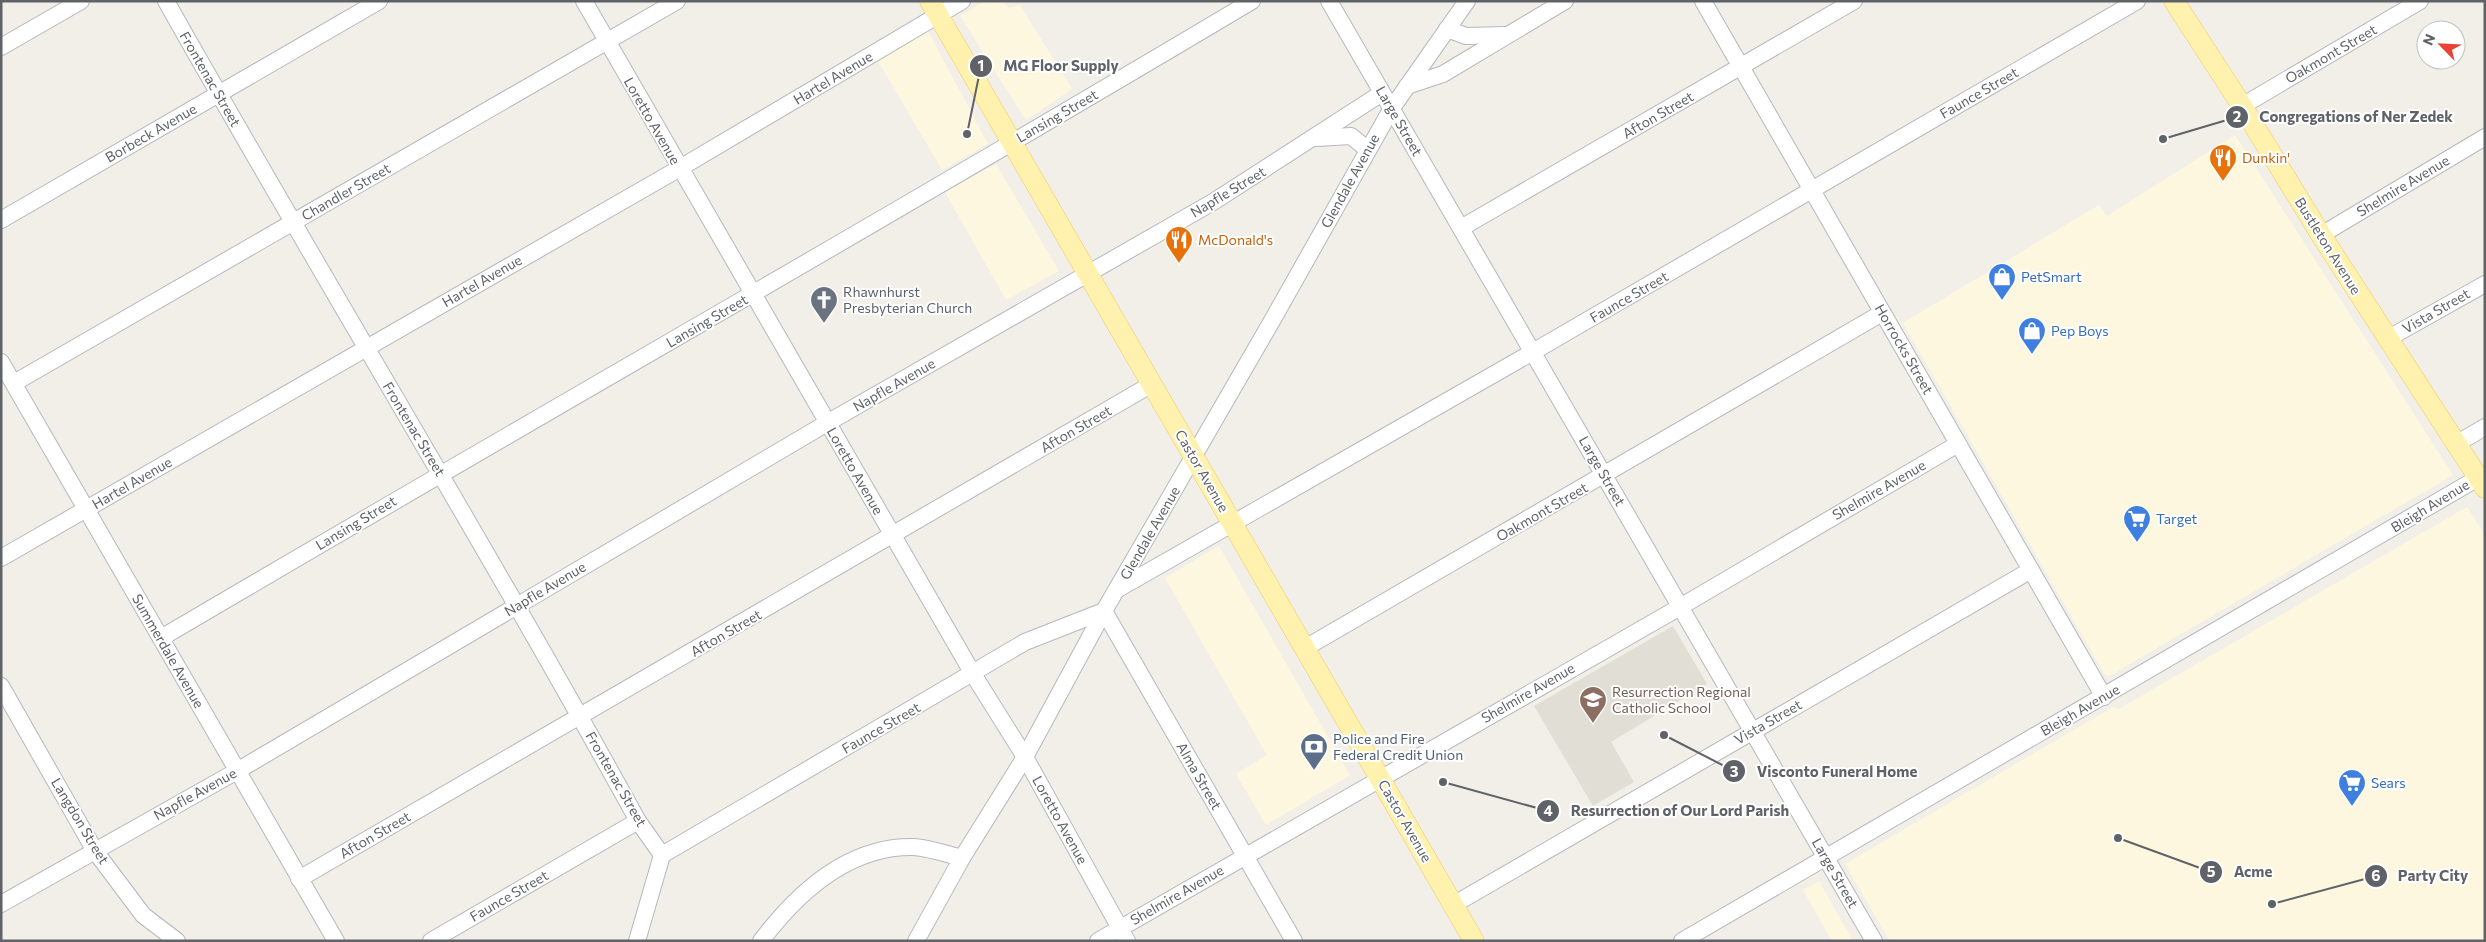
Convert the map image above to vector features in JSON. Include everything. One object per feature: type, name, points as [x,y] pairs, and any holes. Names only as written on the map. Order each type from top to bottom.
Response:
[{"type":"main road","name":"Bustleton Avenue","points":[[2174,1],[2242,106],[2321,235],[2481,483]]},
{"type":"main road","name":"Castor Avenue","points":[[934,8],[1474,941]]},
{"type":"street","points":[[1,47],[81,1]]},
{"type":"street","name":"Frontenac Street","points":[[166,1],[218,94],[440,473],[638,821],[662,856]]},
{"type":"street","name":"Borbeck Avenue","points":[[1,220],[379,1]]},
{"type":"street","name":"Loretto Avenue","points":[[584,1],[973,674],[1025,757],[1123,934]]},
{"type":"street","name":"Chandler Street","points":[[14,384],[677,1]]},
{"type":"street","name":"Hartel Avenue","points":[[1,558],[865,60],[934,8],[962,1]]},
{"type":"street","name":"Lansing Street","points":[[161,638],[440,473],[754,294],[1252,1]]},
{"type":"street","name":"Large Street","points":[[1329,1],[1532,353],[1606,475],[1680,607],[1874,941]]},
{"type":"street","name":"Glendale Avenue","points":[[916,941],[962,858],[1025,757],[1104,611],[1392,108],[1467,1]]},
{"type":"street","points":[[1406,86],[1443,74],[1565,1]]},
{"type":"street","name":"Horrocks Street","points":[[1704,1],[1740,68],[1814,190],[1882,313],[2104,697]]},
{"type":"street","name":"Afton Street","points":[[1461,228],[1854,1]]},
{"type":"street","name":"Faunce Street","points":[[1118,588],[1532,353],[2137,1]]},
{"type":"street","name":"Oakmont Street","points":[[2242,106],[2420,1]]},
{"type":"street","points":[[1447,29],[1466,36],[1508,35]]},
{"type":"street","name":"Napfle Street","points":[[1088,274],[1213,202],[1315,138],[1382,93]]},
{"type":"street","name":"Napfle Street","points":[[1315,138],[1351,136],[1368,150]]},
{"type":"street","name":"Shelmire Avenue","points":[[2321,235],[2485,138]]},
{"type":"street","name":"Napfle Avenue","points":[[1,904],[237,771],[827,423],[1088,274]]},
{"type":"street","name":"Vista Street","points":[[2388,339],[2485,284]]},
{"type":"street","name":"Oakmont Street","points":[[1305,648],[1606,475],[1882,313]]},
{"type":"street","name":"Summerdale Avenue","points":[[1,362],[336,941]]},
{"type":"street","name":"Afton Street","points":[[299,879],[1152,384]]},
{"type":"street","points":[[2456,444],[2485,427]]},
{"type":"street","name":"Shelmire Avenue","points":[[1098,941],[1123,934],[1245,856],[1680,607],[1958,444]]},
{"type":"street","name":"Bleigh Avenue","points":[[1682,941],[2104,697],[2481,483]]},
{"type":"street","name":"Vista Street","points":[[1453,905],[2031,570]]},
{"type":"street","name":"Faunce Street","points":[[662,856],[1025,642],[1104,611]]},
{"type":"street","name":"Alma Street","points":[[1104,611],[1294,941]]},
{"type":"street","name":"Langdon Street","points":[[1,686],[95,851],[143,915],[177,941]]},
{"type":"street","name":"Faunce Street","points":[[431,941],[638,821]]},
{"type":"street","points":[[761,941],[787,909],[817,881],[854,859],[882,849],[915,847],[962,858]]},
{"type":"street","points":[[637,941],[662,856]]},
{"type":"shaded area","points":[[985,1],[1003,1],[1008,8],[1020,5],[1072,89],[1026,120],[960,16]]},
{"type":"shaded area","points":[[928,31],[988,144],[942,170],[878,61]]},
{"type":"shaded area","points":[[2235,135],[2453,475],[2109,676],[2105,675],[1903,323],[2099,205],[2107,216]]},
{"type":"shaded area","points":[[996,164],[1059,271],[1006,300],[945,192]]},
{"type":"shaded area","points":[[2467,507],[2485,535],[2485,941],[1890,941],[1845,864],[2113,707],[2119,709]]},
{"type":"shaded area","points":[[1219,546],[1350,775],[1266,825],[1236,774],[1267,755],[1165,578]]},
{"type":"shaded area","name":"Resurrection Regional Catholic School","points":[[1673,626],[1707,684],[1611,742],[1634,782],[1593,806],[1534,706]]},
{"type":"shaded area","points":[[1819,881],[1853,941],[1832,941],[1803,890]]},
{"type":"place","name":"MG Floor Supply","points":[[967,134]]},
{"type":"place","name":"Congregations of Ner Zedek","points":[[2163,139]]},
{"type":"place","name":"Dunkin'","points":[[2223,182]]},
{"type":"place","name":"McDonald's","points":[[1179,264]]},
{"type":"place","name":"PetSmart","points":[[2002,301]]},
{"type":"place","name":"Rhawnhurst Presbyterian Church","points":[[824,324]]},
{"type":"place","name":"Pep Boys","points":[[2032,355]]},
{"type":"place","name":"Target","points":[[2137,543]]},
{"type":"place","name":"Resurrection Regional Catholic School","points":[[1593,724]]},
{"type":"place","name":"Visconto Funeral Home","points":[[1664,735]]},
{"type":"place","name":"Police and Fire Federal Credit Union","points":[[1314,771]]},
{"type":"place","name":"Resurrection of Our Lord Parish","points":[[1443,782]]},
{"type":"place","name":"Sears","points":[[2352,807]]},
{"type":"place","name":"Acme","points":[[2118,838]]},
{"type":"place","name":"Party City","points":[[2272,904]]}]
